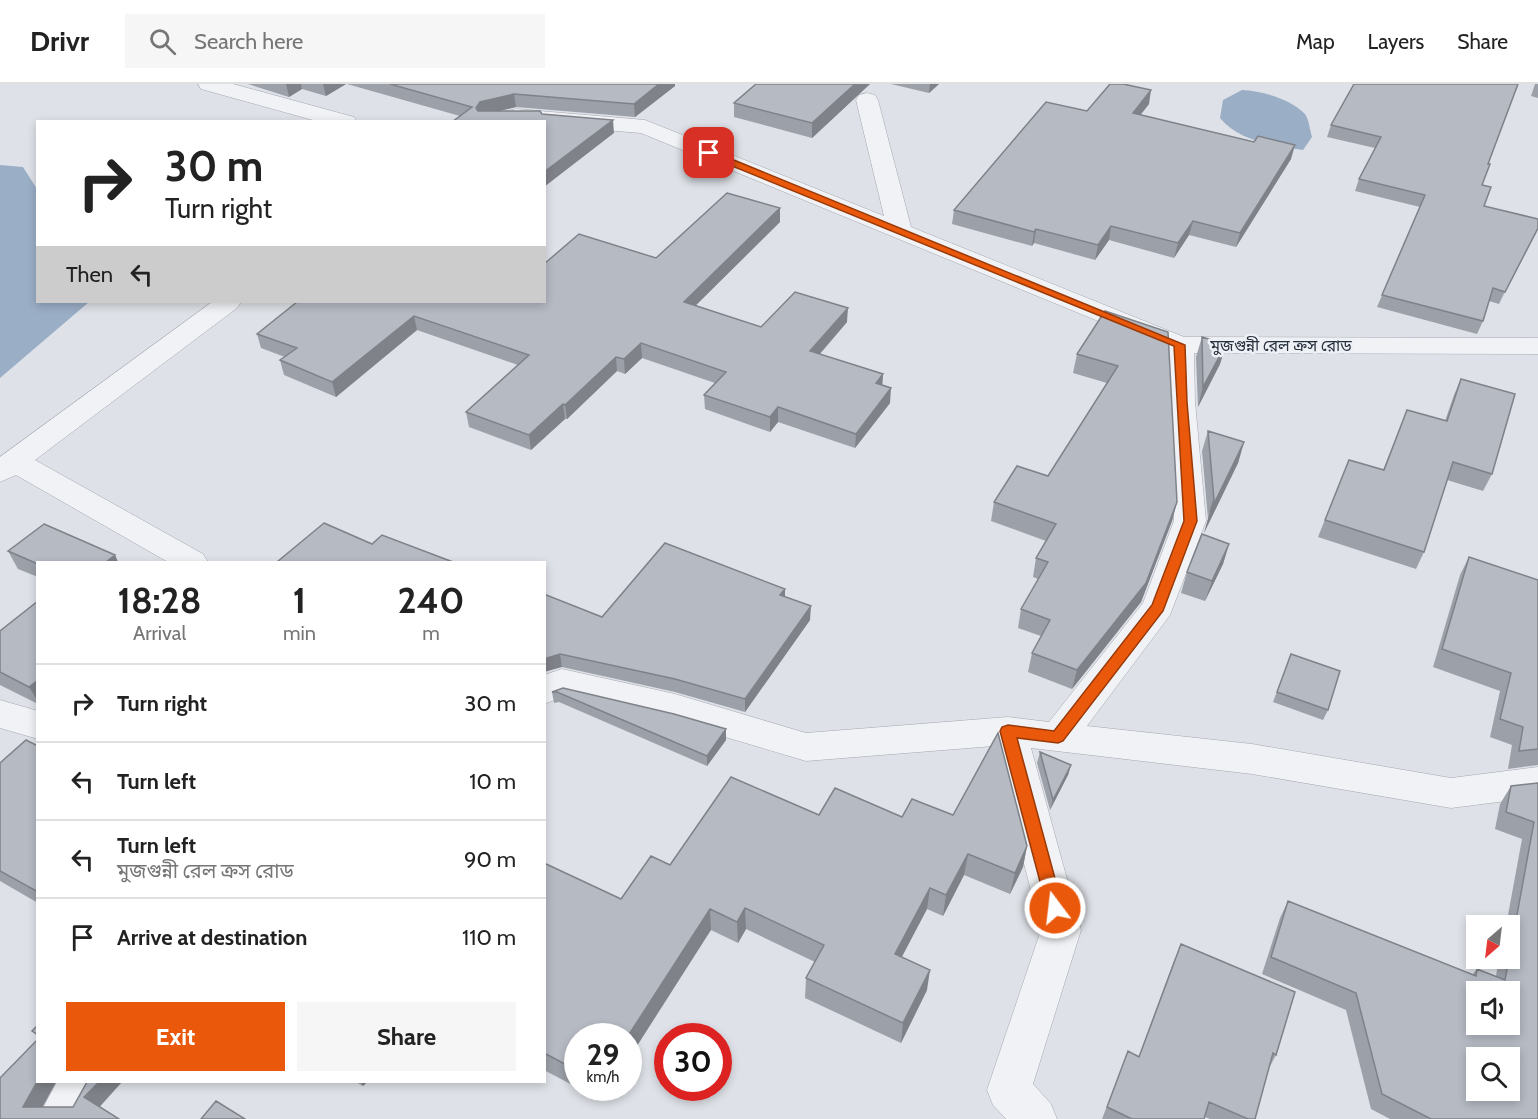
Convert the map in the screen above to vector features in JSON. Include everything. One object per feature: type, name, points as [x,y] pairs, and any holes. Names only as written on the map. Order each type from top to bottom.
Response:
[{"type":"street","points":[[210,84],[339,120]]},
{"type":"street","points":[[867,100],[900,231]]},
{"type":"street","name":"মুজগুন্নী রেল ক্রস রোড","points":[[499,120],[516,116],[645,127],[1180,345],[1538,346]]},
{"type":"street","points":[[190,561],[7,466],[227,303]]},
{"type":"street","points":[[1058,737],[1158,607],[1190,521],[1181,402],[1180,345]]},
{"type":"street","points":[[546,690],[562,682],[675,708],[806,747],[1008,731],[1252,759],[1451,794],[1538,782]]},
{"type":"street","points":[[0,714],[36,725]]},
{"type":"street","points":[[1008,731],[1061,930],[1009,1090],[1035,1119]]},
{"type":"street","points":[[59,1119],[81,1083]]},
{"type":"water","points":[[1242,90],[1276,97],[1292,104],[1305,114],[1312,137],[1303,150],[1258,141],[1228,126],[1220,118],[1223,100]]},
{"type":"water","points":[[0,165],[23,167],[36,187],[36,303],[88,303],[0,378]]},
{"type":"building","points":[[390,84],[659,84],[634,104],[514,94],[480,102],[476,108],[478,111],[540,111],[542,114],[613,120],[546,170],[546,120],[455,120],[472,107]]},
{"type":"building","points":[[756,84],[855,84],[812,123],[734,103]]},
{"type":"building","points":[[1110,84],[1123,84],[1151,90],[1133,113],[1254,142],[1258,136],[1295,145],[1240,233],[1193,221],[1178,243],[1111,226],[1098,245],[1036,229],[1034,232],[954,210],[1046,102],[1087,111]]},
{"type":"building","points":[[1354,84],[1518,84],[1482,185],[1491,187],[1484,206],[1538,219],[1538,228],[1505,292],[1493,288],[1483,321],[1382,295],[1425,195],[1359,179],[1381,137],[1331,125]]},
{"type":"building","points":[[727,193],[780,208],[684,302],[761,327],[795,292],[848,308],[810,351],[883,374],[876,383],[891,388],[856,434],[778,407],[770,417],[704,395],[726,372],[641,343],[624,359],[616,357],[529,435],[466,412],[529,355],[414,316],[332,382],[280,360],[297,348],[257,334],[296,303],[546,303],[546,262],[579,234],[656,258]]},
{"type":"building","points":[[1105,311],[1168,332],[1177,502],[1146,583],[1077,670],[1032,653],[1050,620],[1021,609],[1048,562],[1036,558],[1056,524],[994,502],[1017,466],[1048,476],[1118,366],[1077,354]]},
{"type":"building","points":[[1202,337],[1226,344],[1203,387]]},
{"type":"building","points":[[1461,379],[1515,394],[1492,474],[1453,462],[1424,552],[1325,520],[1349,460],[1384,470],[1407,410],[1447,421]]},
{"type":"building","points":[[1208,431],[1244,442],[1210,512],[1214,500]]},
{"type":"building","points":[[324,523],[372,544],[382,535],[450,561],[278,561]]},
{"type":"building","points":[[44,524],[115,555],[107,561],[36,561],[36,563],[8,551]]},
{"type":"building","points":[[1202,534],[1229,544],[1212,581],[1187,572]]},
{"type":"building","points":[[665,543],[785,589],[780,595],[811,606],[745,699],[675,679],[560,654],[546,658],[546,595],[602,617]]},
{"type":"building","points":[[1469,557],[1538,580],[1538,749],[1519,751],[1523,727],[1500,719],[1511,673],[1442,649]]},
{"type":"building","points":[[36,603],[36,682],[29,687],[0,672],[0,631]]},
{"type":"building","points":[[1291,654],[1340,671],[1328,710],[1277,692]]},
{"type":"building","points":[[563,688],[674,714],[726,729],[707,756],[557,692],[552,692]]},
{"type":"building","points":[[998,733],[1027,846],[1015,873],[968,854],[946,895],[930,888],[895,954],[930,970],[903,1023],[806,978],[824,945],[745,908],[737,922],[710,909],[636,1023],[564,1023],[564,1064],[546,1054],[546,864],[621,899],[651,856],[670,865],[731,777],[819,815],[835,788],[902,817],[912,799],[953,815]]},
{"type":"building","points":[[26,740],[36,745],[36,891],[0,871],[0,763]]},
{"type":"building","points":[[1040,752],[1071,765],[1053,800]]},
{"type":"building","points":[[1538,783],[1538,1119],[1431,1119],[1382,1094],[1356,993],[1271,957],[1288,901],[1476,976],[1477,969],[1505,980],[1507,969],[1520,969],[1520,915],[1517,915],[1534,822],[1506,812],[1511,786]]},
{"type":"building","points":[[1181,944],[1295,992],[1276,1055],[1273,1053],[1255,1119],[1248,1119],[1209,1102],[1204,1119],[1132,1119],[1107,1107],[1128,1051],[1139,1057]]},
{"type":"building","points":[[36,1041],[36,1083],[23,1107],[73,1107],[86,1083],[98,1083],[84,1097],[119,1119],[0,1119],[0,1078]]},
{"type":"building","points":[[216,1101],[245,1119],[201,1119]]},
{"type":"route","points":[[709,153],[1180,345],[1181,402],[1190,521],[1158,607],[1058,737],[1008,731],[1055,908]]}]
